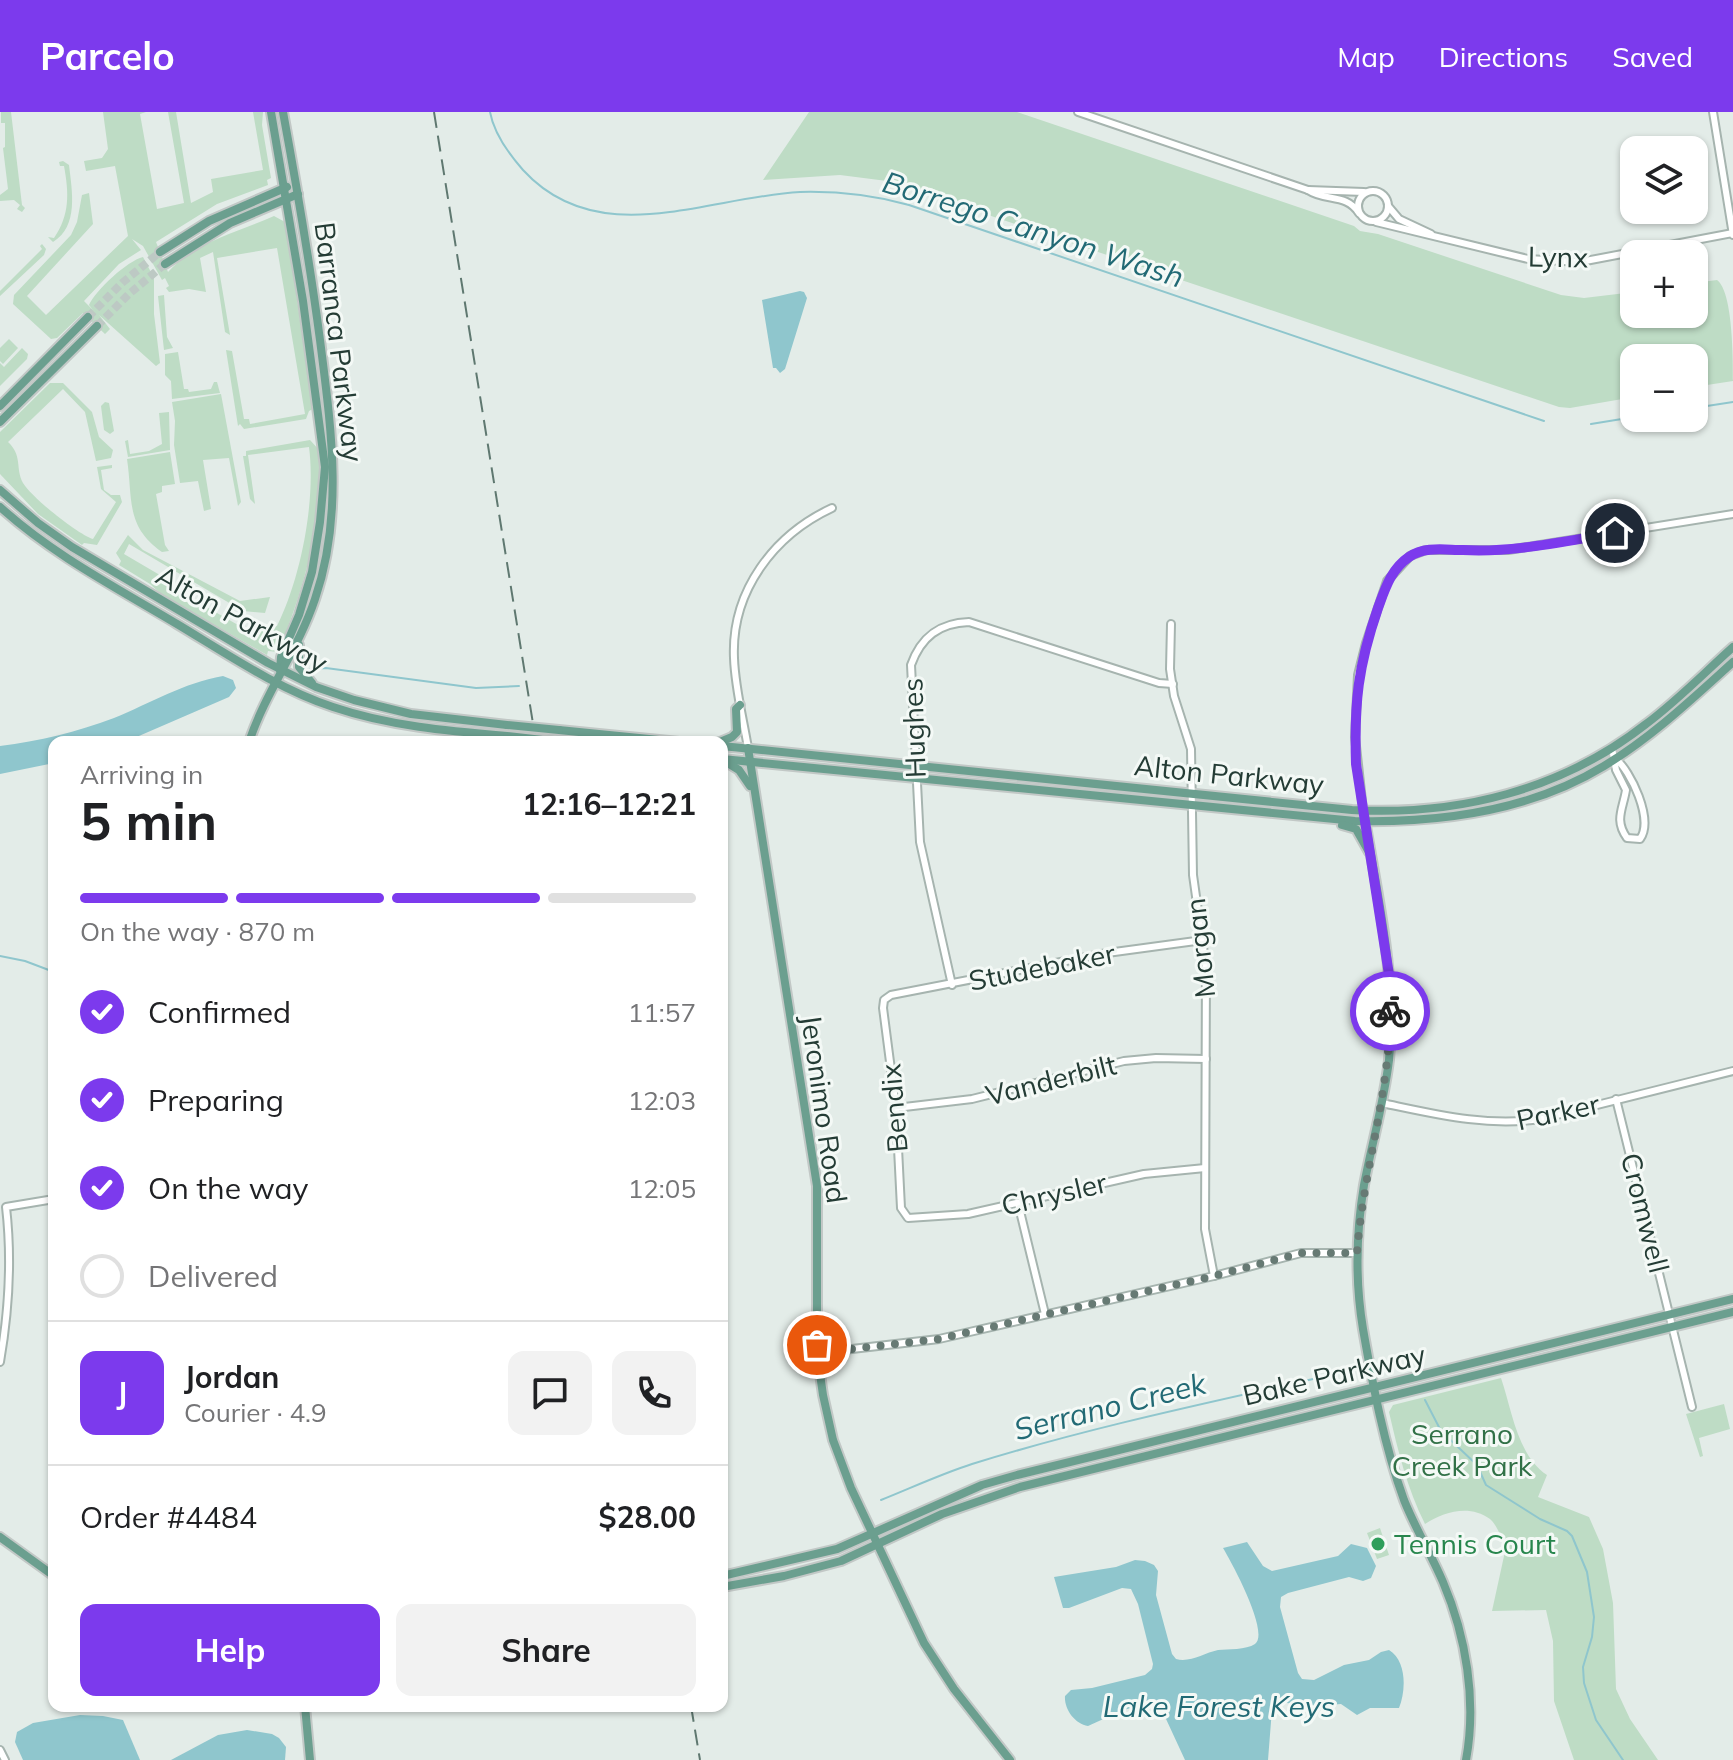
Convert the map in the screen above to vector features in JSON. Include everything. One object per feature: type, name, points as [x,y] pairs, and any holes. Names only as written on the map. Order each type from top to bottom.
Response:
[{"type":"main road","name":"Barranca Parkway","points":[[271,112],[307,327],[325,467],[312,572],[299,615],[281,657],[280,670]]},
{"type":"main road","name":"Barranca Parkway","points":[[280,670],[289,662],[316,598],[332,512],[334,464],[298,194],[283,112]]},
{"type":"main road","points":[[160,252],[209,221],[296,183]]},
{"type":"main road","points":[[165,264],[230,223],[298,194]]},
{"type":"main road","points":[[0,406],[88,317]]},
{"type":"main road","points":[[0,422],[97,326]]},
{"type":"main road","name":"Alton Parkway","points":[[0,490],[72,547],[280,670],[316,687],[411,714],[619,736]]},
{"type":"main road","name":"Alton Parkway","points":[[0,507],[56,551],[275,681],[321,703],[416,727],[507,736]]},
{"type":"main road","points":[[301,636],[299,667],[316,687]]},
{"type":"main road","name":"Alton Parkway","points":[[728,745],[1192,794],[1363,810],[1422,810],[1491,799],[1550,779],[1612,748],[1666,708],[1733,647]]},
{"type":"main road","name":"Alton Parkway","points":[[728,760],[1311,817],[1365,821],[1439,819],[1499,808],[1567,784],[1615,758],[1663,725],[1733,662]]},
{"type":"main road","points":[[252,736],[280,670]]},
{"type":"main road","points":[[728,740],[737,732],[736,709],[740,705]]},
{"type":"main road","name":"Jeronimo Road","points":[[748,748],[817,1186],[817,1353],[833,1440],[877,1546],[931,1655],[1010,1760]]},
{"type":"main road","points":[[728,763],[739,770],[753,790]]},
{"type":"main road","points":[[1363,810],[1390,994],[1389,1059],[1364,1184],[1357,1253],[1358,1293],[1376,1400],[1405,1501],[1445,1587],[1459,1628],[1469,1681],[1466,1760]]},
{"type":"main road","points":[[1311,817],[1318,822],[1351,826],[1359,833],[1370,853]]},
{"type":"main road","name":"Bake Parkway","points":[[728,1575],[815,1556],[959,1495],[1017,1475],[1733,1299]]},
{"type":"main road","name":"Bake Parkway","points":[[728,1586],[818,1568],[877,1546],[942,1514],[1020,1487],[1733,1312]]},
{"type":"main road","points":[[1502,1356],[1506,1369]]},
{"type":"main road","points":[[0,1538],[48,1572]]},
{"type":"main road","points":[[306,1712],[310,1760]]},
{"type":"street","points":[[1078,112],[1308,190],[1381,193],[1387,200],[1386,214],[1376,222],[1365,220],[1346,200],[1313,194],[1308,190]]},
{"type":"street","points":[[1713,112],[1733,234]]},
{"type":"street","points":[[1359,213],[1359,198],[1366,192]]},
{"type":"street","name":"Lynx","points":[[1388,206],[1399,219],[1431,234]]},
{"type":"street","name":"Lynx","points":[[1376,222],[1487,251],[1528,259],[1580,262],[1733,234]]},
{"type":"street","name":"Jeronimo Road","points":[[748,748],[734,658],[736,629],[753,577],[798,526],[832,508]]},
{"type":"street","points":[[1363,810],[1354,731],[1361,664],[1387,581],[1410,556],[1426,550],[1508,550],[1733,514]]},
{"type":"street","name":"Hughes","points":[[952,985],[922,856],[915,777],[911,665],[921,643],[951,623],[969,622],[1159,683],[1173,684]]},
{"type":"street","name":"Morgan","points":[[1171,624],[1170,669],[1191,749],[1193,875],[1206,974],[1205,1229],[1214,1276]]},
{"type":"street","points":[[1612,748],[1616,770],[1626,790],[1619,810],[1620,827],[1627,838],[1640,839],[1645,827],[1641,802],[1623,765],[1615,758]]},
{"type":"street","name":"Studebaker","points":[[884,1000],[891,995],[1107,953],[1203,940]]},
{"type":"street","name":"Bendix","points":[[884,1000],[904,1215]]},
{"type":"street","name":"Vanderbilt","points":[[896,1108],[972,1099],[1124,1061],[1206,1059]]},
{"type":"street","name":"Parker","points":[[1382,1103],[1449,1117],[1512,1123],[1541,1119],[1733,1071]]},
{"type":"street","name":"Cromwell","points":[[1616,1099],[1692,1407]]},
{"type":"street","name":"Chrysler","points":[[904,1215],[912,1218],[968,1214],[1144,1174],[1205,1168]]},
{"type":"street","points":[[0,1362],[8,1314],[10,1276],[6,1207],[48,1200]]},
{"type":"street","points":[[1018,1203],[1045,1314]]},
{"type":"street","points":[[817,1353],[925,1342],[1301,1253],[1357,1253]]},
{"type":"street","points":[[0,1750],[5,1760]]},
{"type":"green space","points":[[1,112],[11,112],[22,205],[25,208],[22,212],[17,209],[20,205],[14,200],[0,201],[0,195],[8,189],[3,148],[5,123],[1,123]]},
{"type":"green space","points":[[103,112],[146,112],[140,114],[157,209],[184,203],[168,112],[176,112],[191,203],[213,192],[211,179],[263,170],[253,112],[263,112],[262,125],[271,178],[267,180],[268,185],[217,204],[156,242],[168,272],[191,252],[218,238],[274,216],[285,222],[313,409],[306,419],[244,429],[240,424],[238,426],[226,350],[232,351],[244,419],[249,419],[250,424],[305,414],[277,248],[217,258],[230,335],[225,332],[213,252],[200,258],[206,292],[189,289],[169,292],[165,278],[162,280],[143,246],[132,239],[141,250],[119,264],[84,301],[93,310],[89,305],[105,284],[129,264],[143,257],[154,278],[154,314],[160,363],[156,366],[99,315],[110,329],[105,334],[83,313],[57,338],[51,339],[13,304],[14,295],[71,235],[82,195],[89,193],[93,224],[27,296],[46,315],[128,236],[115,166],[86,171],[84,161],[102,158],[108,149]]},
{"type":"green space","points":[[809,112],[1017,112],[1354,226],[1360,231],[1378,234],[1561,295],[1584,298],[1620,294],[1620,328],[1708,328],[1708,281],[1717,280],[1729,311],[1733,381],[1708,385],[1708,344],[1620,344],[1620,399],[1559,407],[887,181],[840,175],[763,180]]},
{"type":"green space","points":[[59,162],[69,165],[72,207],[67,227],[53,242],[48,237],[54,238],[67,204],[64,166],[60,166]]},
{"type":"green space","points":[[42,244],[46,249],[44,255],[0,296],[0,291],[42,249]]},
{"type":"green space","points":[[164,295],[167,337],[173,348],[164,350],[158,296]]},
{"type":"green space","points":[[9,339],[18,348],[3,364],[0,348]]},
{"type":"green space","points":[[22,348],[28,354],[27,359],[0,386],[0,363],[4,367]]},
{"type":"green space","points":[[178,352],[184,389],[189,392],[211,389],[217,382],[220,393],[172,399],[171,381],[165,375],[165,354]]},
{"type":"green space","points":[[50,383],[63,383],[92,412],[99,437],[113,450],[111,458],[96,461],[85,412],[63,389],[8,442],[16,452],[21,478],[28,490],[67,523],[93,539],[116,502],[101,489],[97,467],[112,465],[112,468],[101,470],[104,490],[111,495],[120,495],[122,502],[97,545],[82,545],[38,514],[0,474],[0,432]]},
{"type":"green space","points":[[221,394],[241,502],[238,506],[229,458],[203,460],[211,509],[204,511],[198,481],[180,483],[172,402]]},
{"type":"green space","points":[[109,403],[114,431],[110,434],[104,430],[101,406]]},
{"type":"green space","points":[[169,412],[170,450],[128,457],[125,441],[128,440],[130,454],[149,451],[162,444],[159,413]]},
{"type":"green space","points":[[310,440],[320,451],[315,529],[304,579],[278,652],[268,651],[267,655],[161,594],[119,565],[121,561],[116,553],[128,535],[143,550],[240,601],[270,597],[265,613],[243,611],[129,544],[124,554],[170,581],[168,585],[245,629],[259,631],[277,626],[293,585],[305,538],[310,491],[309,447],[248,455],[255,504],[250,499],[243,456],[246,456],[246,451]]},
{"type":"green space","points":[[170,452],[175,484],[162,486],[162,492],[156,494],[165,545],[169,551],[162,552],[150,542],[136,522],[127,459]]},
{"type":"green space","name":"Serrano Creek Park","points":[[1501,1378],[1522,1444],[1547,1475],[1538,1497],[1589,1517],[1603,1549],[1613,1603],[1616,1689],[1630,1719],[1658,1760],[1574,1760],[1554,1701],[1553,1641],[1546,1610],[1492,1611],[1506,1547],[1495,1525],[1482,1514],[1465,1511],[1448,1513],[1425,1524],[1413,1497],[1392,1427],[1389,1412],[1393,1405]]},
{"type":"green space","points":[[1724,1404],[1730,1429],[1699,1438],[1703,1456],[1700,1457],[1686,1414]]},
{"type":"green space","name":"Tennis Court","points":[[1380,1528],[1389,1555],[1377,1559],[1367,1533]]},
{"type":"water","points":[[800,291],[807,298],[785,369],[780,373],[773,368],[762,300]]},
{"type":"water","points":[[223,676],[233,680],[236,688],[229,697],[139,736],[55,736],[114,718],[208,679]]},
{"type":"water","points":[[48,738],[48,764],[0,774],[0,746]]},
{"type":"water","name":"Lake Forest Keys","points":[[1247,1542],[1263,1566],[1272,1571],[1338,1556],[1351,1544],[1367,1548],[1376,1566],[1371,1578],[1363,1581],[1349,1577],[1288,1593],[1281,1597],[1280,1607],[1302,1679],[1314,1680],[1344,1665],[1369,1660],[1389,1650],[1402,1669],[1403,1693],[1399,1708],[1370,1708],[1357,1715],[1341,1704],[1318,1706],[1276,1702],[1272,1709],[1268,1760],[1185,1760],[1160,1706],[1153,1701],[1088,1726],[1075,1719],[1065,1701],[1071,1690],[1145,1675],[1153,1664],[1138,1604],[1131,1589],[1122,1588],[1063,1608],[1054,1577],[1116,1567],[1135,1560],[1154,1565],[1158,1571],[1156,1595],[1172,1654],[1176,1659],[1186,1660],[1218,1650],[1255,1644],[1258,1626],[1254,1613],[1223,1548]]},
{"type":"water","points":[[80,1715],[123,1720],[140,1760],[23,1760],[15,1742],[17,1732],[33,1723]]},
{"type":"water","points":[[247,1730],[279,1738],[286,1747],[285,1760],[171,1760],[218,1735]]},
{"type":"waterway","name":"Borrego Canyon Wash","points":[[490,112],[502,143],[523,170],[553,195],[585,209],[619,214],[655,214],[800,192],[855,194],[896,202],[1544,421]]},
{"type":"waterway","name":"Borrego Canyon Wash","points":[[1708,406],[1733,402]]},
{"type":"waterway","name":"Borrego Canyon Wash","points":[[1591,424],[1620,419]]},
{"type":"waterway","name":"Serrano Creek","points":[[310,669],[326,668],[476,688],[519,686]]},
{"type":"waterway","points":[[0,956],[48,970]]},
{"type":"waterway","name":"Serrano Creek","points":[[881,1500],[960,1468],[1066,1437],[1353,1370]]},
{"type":"waterway","name":"Serrano Creek","points":[[1425,1400],[1441,1431],[1477,1465],[1486,1485],[1572,1536],[1587,1572],[1594,1617],[1583,1667],[1584,1683],[1596,1720],[1623,1760]]},
{"type":"tunnel","points":[[88,317],[122,283],[160,252]]},
{"type":"tunnel","points":[[97,326],[165,264]]},
{"type":"railway","points":[[434,112],[535,736]]},
{"type":"railway","points":[[692,1712],[700,1760]]},
{"type":"way so far","points":[[817,1345],[817,1353],[925,1342],[1301,1253],[1357,1253],[1364,1184],[1389,1059],[1390,1011]]},
{"type":"place","name":"Tennis Court","points":[[1378,1544]]},
{"type":"route","points":[[1390,1011],[1390,981],[1356,764],[1354,731],[1358,675],[1387,581],[1410,556],[1426,550],[1508,550],[1615,533]]}]
